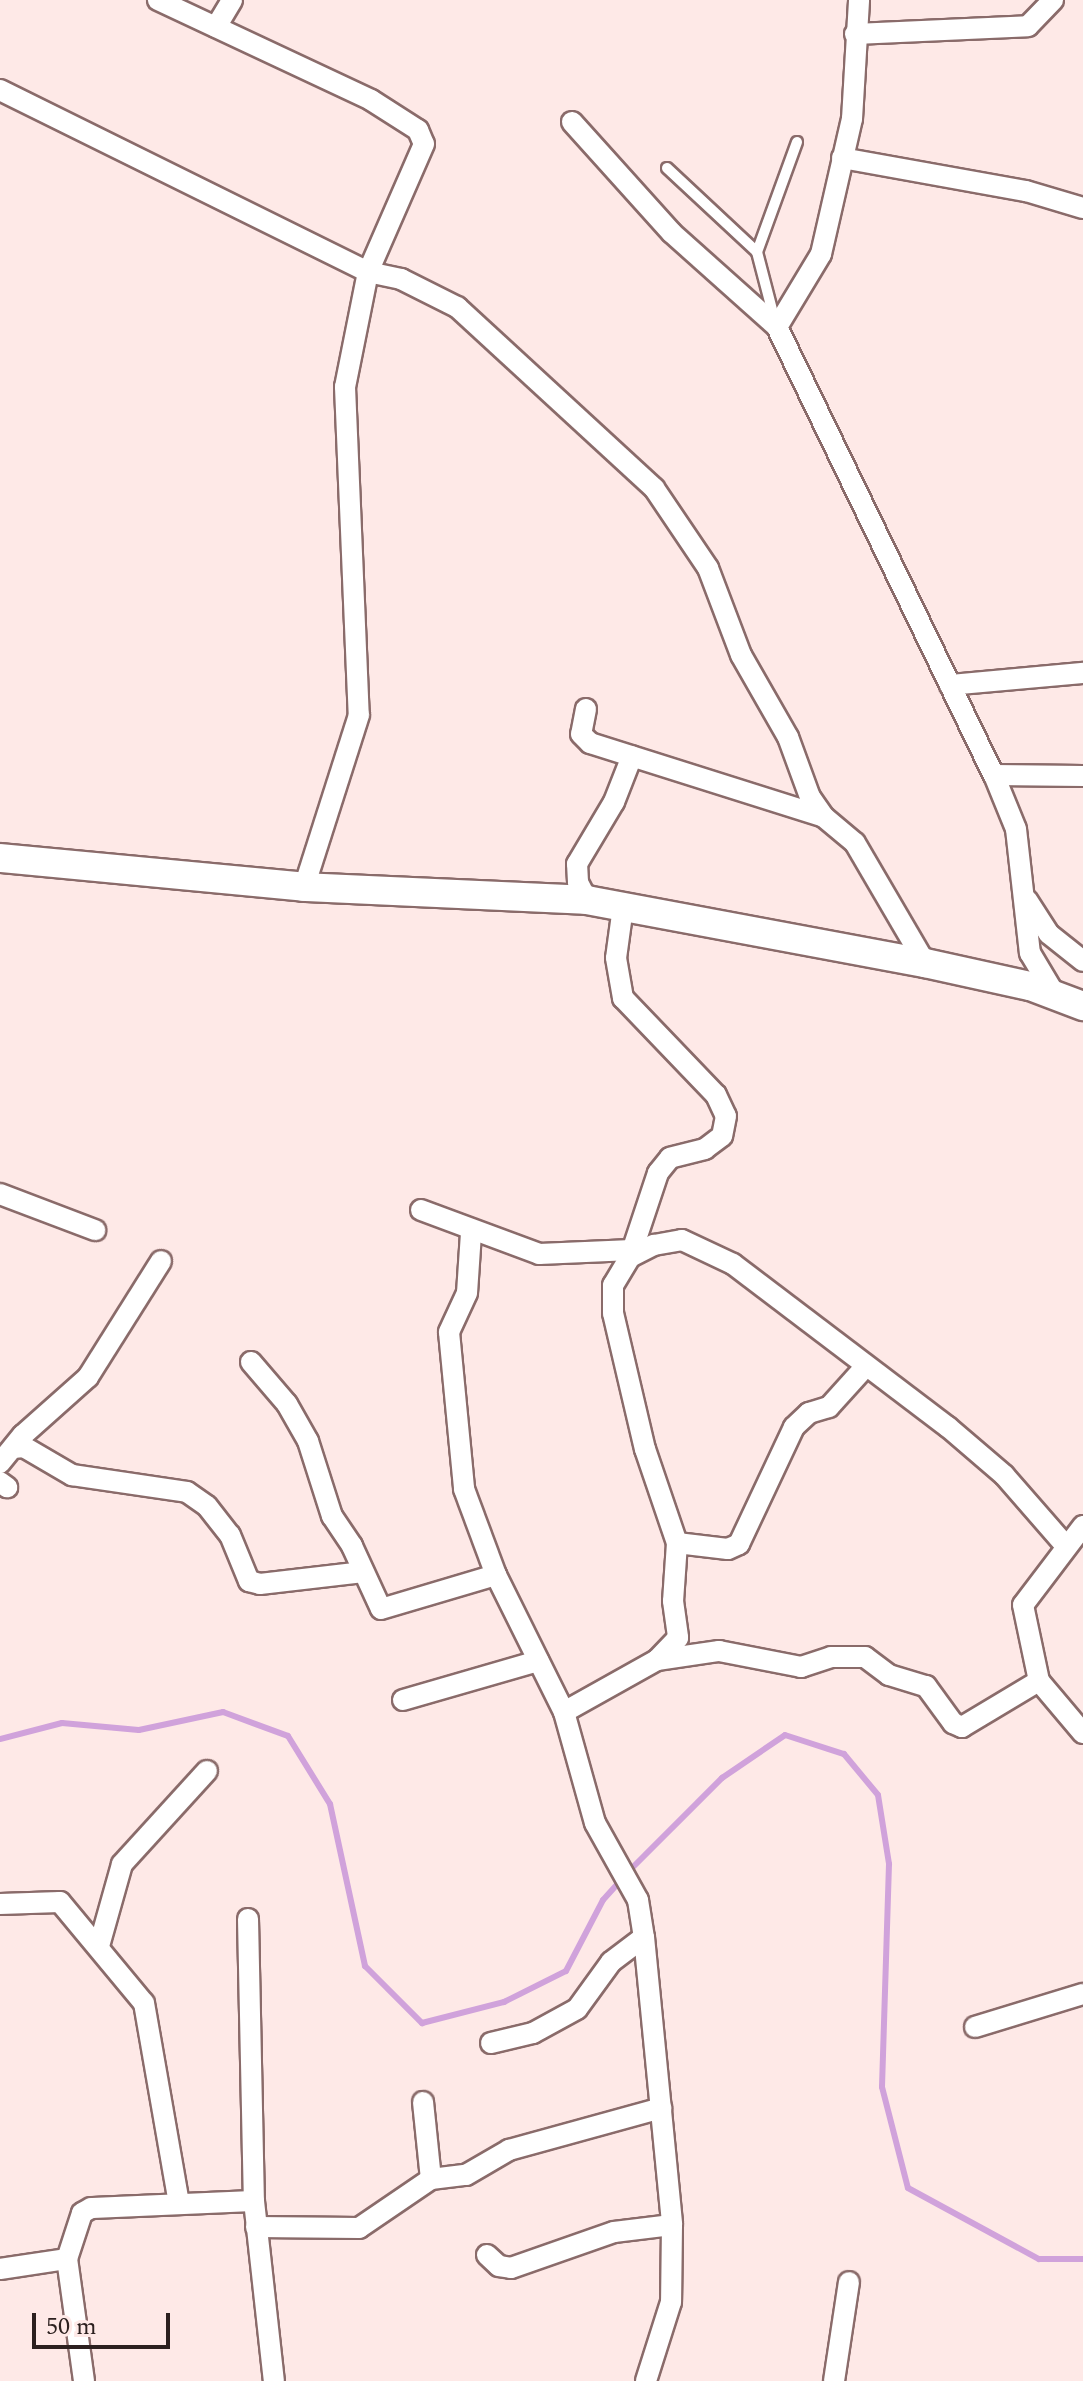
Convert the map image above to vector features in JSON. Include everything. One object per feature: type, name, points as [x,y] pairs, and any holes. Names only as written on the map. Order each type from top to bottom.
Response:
[{"type":"street","points":[[158,0],[371,100],[418,130],[424,144],[368,272],[345,387],[359,715],[304,887]]},
{"type":"street","points":[[216,27],[232,0]]},
{"type":"street","points":[[777,327],[821,254],[852,119],[859,0]]},
{"type":"street","points":[[855,34],[1028,26],[1053,0]]},
{"type":"street","points":[[0,90],[368,272],[401,279],[457,307],[654,488],[708,568],[741,655],[788,737],[810,797],[824,817],[855,843],[925,963]]},
{"type":"street","points":[[572,122],[672,233],[777,327],[994,775],[1016,829],[1030,953],[1054,993]]},
{"type":"street","points":[[842,158],[1026,191],[1083,208]]},
{"type":"street","points":[[950,685],[1083,673]]},
{"type":"street","points":[[586,709],[584,739],[824,817]]},
{"type":"street","points":[[587,900],[578,882],[577,864],[614,802],[632,756]]},
{"type":"street","points":[[994,775],[1083,776]]},
{"type":"street","points":[[0,858],[304,887],[587,900],[925,963],[1054,993],[1083,1006]]},
{"type":"street","points":[[1025,898],[1049,934],[1083,961]]},
{"type":"street","points":[[564,1712],[657,1660],[678,1638],[673,1601],[677,1543],[645,1449],[613,1313],[613,1285],[631,1254],[640,1220],[664,1166],[722,1136],[726,1116],[716,1095],[623,998],[616,958],[623,907]]},
{"type":"street","points":[[0,1194],[95,1230]]},
{"type":"street","points":[[421,1210],[471,1233],[539,1254],[631,1254],[654,1245],[682,1240],[708,1248],[815,1323],[1004,1475],[1065,1545]]},
{"type":"street","points":[[640,1220],[654,1245]]},
{"type":"street","points":[[471,1233],[467,1293],[449,1332],[464,1489],[496,1575],[564,1712],[595,1823],[638,1900],[644,1937],[672,2225],[671,2302],[646,2381]]},
{"type":"street","points":[[6,1456],[88,1377],[161,1261]]},
{"type":"street","points":[[251,1362],[287,1404],[308,1441],[332,1516],[381,1609],[496,1575]]},
{"type":"street","points":[[677,1543],[728,1549],[739,1544],[794,1427],[809,1413],[829,1407],[866,1366]]},
{"type":"street","points":[[6,1456],[24,1447],[72,1475],[187,1492],[207,1506],[230,1535],[249,1581],[260,1584],[363,1572]]},
{"type":"street","points":[[1083,1526],[1065,1545],[1023,1605],[1039,1681],[1083,1733]]},
{"type":"street","points":[[657,1660],[719,1651],[801,1667],[831,1657],[865,1657],[889,1675],[926,1686],[953,1723],[962,1727],[1039,1681]]},
{"type":"street","points":[[403,1700],[538,1661]]},
{"type":"street","points":[[99,1946],[122,1864],[207,1771]]},
{"type":"street","points":[[0,1904],[55,1899],[99,1946],[149,2014],[179,2203]]},
{"type":"street","points":[[248,1919],[254,2201],[274,2381]]},
{"type":"street","points":[[491,2043],[533,2033],[577,2009],[611,1962],[644,1937]]},
{"type":"street","points":[[975,2027],[1083,1994]]},
{"type":"street","points":[[423,2102],[431,2179]]},
{"type":"street","points":[[256,2227],[359,2228],[431,2179],[466,2175],[509,2150],[661,2108]]},
{"type":"street","points":[[84,2381],[67,2259],[77,2220],[91,2208],[254,2201]]},
{"type":"street","points":[[487,2255],[499,2266],[511,2268],[614,2232],[672,2225]]},
{"type":"street","points":[[0,2269],[67,2259]]},
{"type":"street","points":[[834,2381],[849,2282]]},
{"type":"lane","points":[[757,252],[797,142]]},
{"type":"lane","points":[[667,168],[757,252],[777,327]]},
{"type":"waterway","points":[[0,1739],[62,1723],[139,1730],[223,1712],[288,1736],[330,1804],[365,1966],[422,2023],[504,2002],[566,1971],[603,1900],[621,1880]]},
{"type":"waterway","points":[[629,1871],[722,1778],[785,1735],[844,1754],[878,1795],[889,1864],[882,2087],[908,2188],[1039,2259],[1083,2259]]}]
